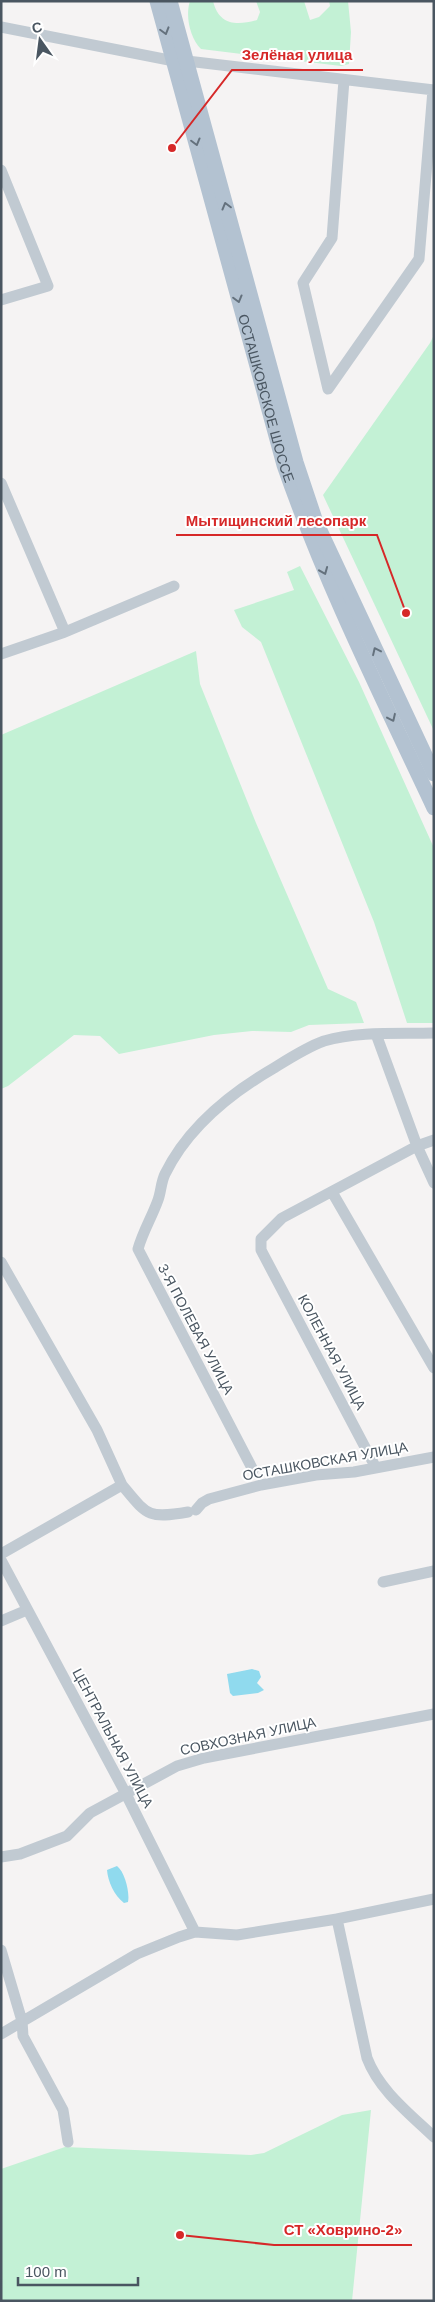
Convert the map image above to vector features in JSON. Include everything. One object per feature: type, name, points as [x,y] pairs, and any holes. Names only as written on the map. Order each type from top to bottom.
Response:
[{"type":"main road","name":"ОСТАШКОВСКОЕ ШОССЕ","points":[[157,1],[180,61],[293,452],[316,522],[434,774]]},
{"type":"main road","name":"ОСТАШКОВСКОЕ ШОССЕ","points":[[170,1],[180,61],[284,465],[329,582],[434,808]]},
{"type":"street","points":[[1,26],[180,61],[433,90],[419,259],[328,389],[303,283],[332,238],[344,80]]},
{"type":"street","points":[[1,170],[48,286],[1,300]]},
{"type":"street","points":[[1,483],[65,632]]},
{"type":"street","points":[[1,654],[65,632],[174,586]]},
{"type":"street","points":[[434,1033],[376,1034],[417,1146],[434,1184]]},
{"type":"street","name":"3-Я ПОЛЕВАЯ УЛИЦА","points":[[253,1470],[138,1248],[159,1199],[164,1176],[180,1148],[198,1125],[229,1096],[259,1076],[324,1041],[348,1036],[376,1034]]},
{"type":"street","points":[[434,1140],[417,1146],[332,1192],[434,1368]]},
{"type":"street","name":"КОЛЕННАЯ УЛИЦА","points":[[332,1192],[282,1218],[261,1239],[261,1250],[376,1468]]},
{"type":"street","name":"ОСТАШКОВСКАЯ УЛИЦА","points":[[1,1262],[97,1430],[122,1485],[142,1509],[152,1515],[163,1516],[192,1511],[209,1499],[261,1485],[316,1475],[376,1468],[434,1456]]},
{"type":"street","points":[[1,1554],[122,1485]]},
{"type":"street","name":"ЦЕНТРАЛЬНАЯ УЛИЦА","points":[[1,1560],[126,1794],[195,1932]]},
{"type":"street","points":[[383,1582],[434,1571]]},
{"type":"street","points":[[1,1621],[27,1610]]},
{"type":"street","name":"СОВХОЗНАЯ УЛИЦА","points":[[1,1856],[20,1854],[67,1836],[90,1813],[177,1766],[204,1758],[434,1714]]},
{"type":"street","points":[[1,2034],[138,1954],[195,1932],[237,1935],[337,1919],[434,1899]]},
{"type":"street","points":[[337,1919],[367,2058],[372,2072],[381,2084],[434,2137]]},
{"type":"street","points":[[1,1950],[22,2021],[23,2036],[63,2110],[68,2142]]},
{"type":"green space","points":[[190,1],[213,1],[219,15],[224,19],[229,22],[242,23],[257,20],[260,12],[256,1],[304,1],[310,20],[319,17],[330,6],[329,1],[348,1],[351,32],[349,64],[341,66],[201,49],[191,33],[188,20]]},
{"type":"green space","points":[[434,335],[434,731],[323,495]]},
{"type":"green space","points":[[300,566],[359,682],[434,848],[434,1023],[407,1023],[374,922],[261,642],[242,627],[234,610],[294,590],[287,572]]},
{"type":"green space","points":[[196,651],[200,684],[256,823],[328,989],[356,1002],[364,1023],[309,1025],[291,1032],[252,1031],[214,1035],[119,1054],[100,1036],[74,1035],[8,1086],[1,1089],[1,735]]},
{"type":"green space","points":[[371,2110],[352,2301],[1,2301],[1,2169],[65,2147],[251,2155],[264,2153],[342,2115]]},
{"type":"water","points":[[252,1669],[259,1671],[261,1677],[257,1683],[264,1690],[258,1693],[233,1696],[230,1693],[227,1674]]},
{"type":"water","points":[[117,1866],[125,1878],[128,1888],[128,1902],[124,1903],[114,1892],[107,1870]]},
{"type":"place","name":"Зелёная улица","points":[[172,148]]},
{"type":"place","name":"Мытищинский лесопарк","points":[[406,613]]},
{"type":"place","name":"СТ «Ховрино-2»","points":[[180,2235]]}]
